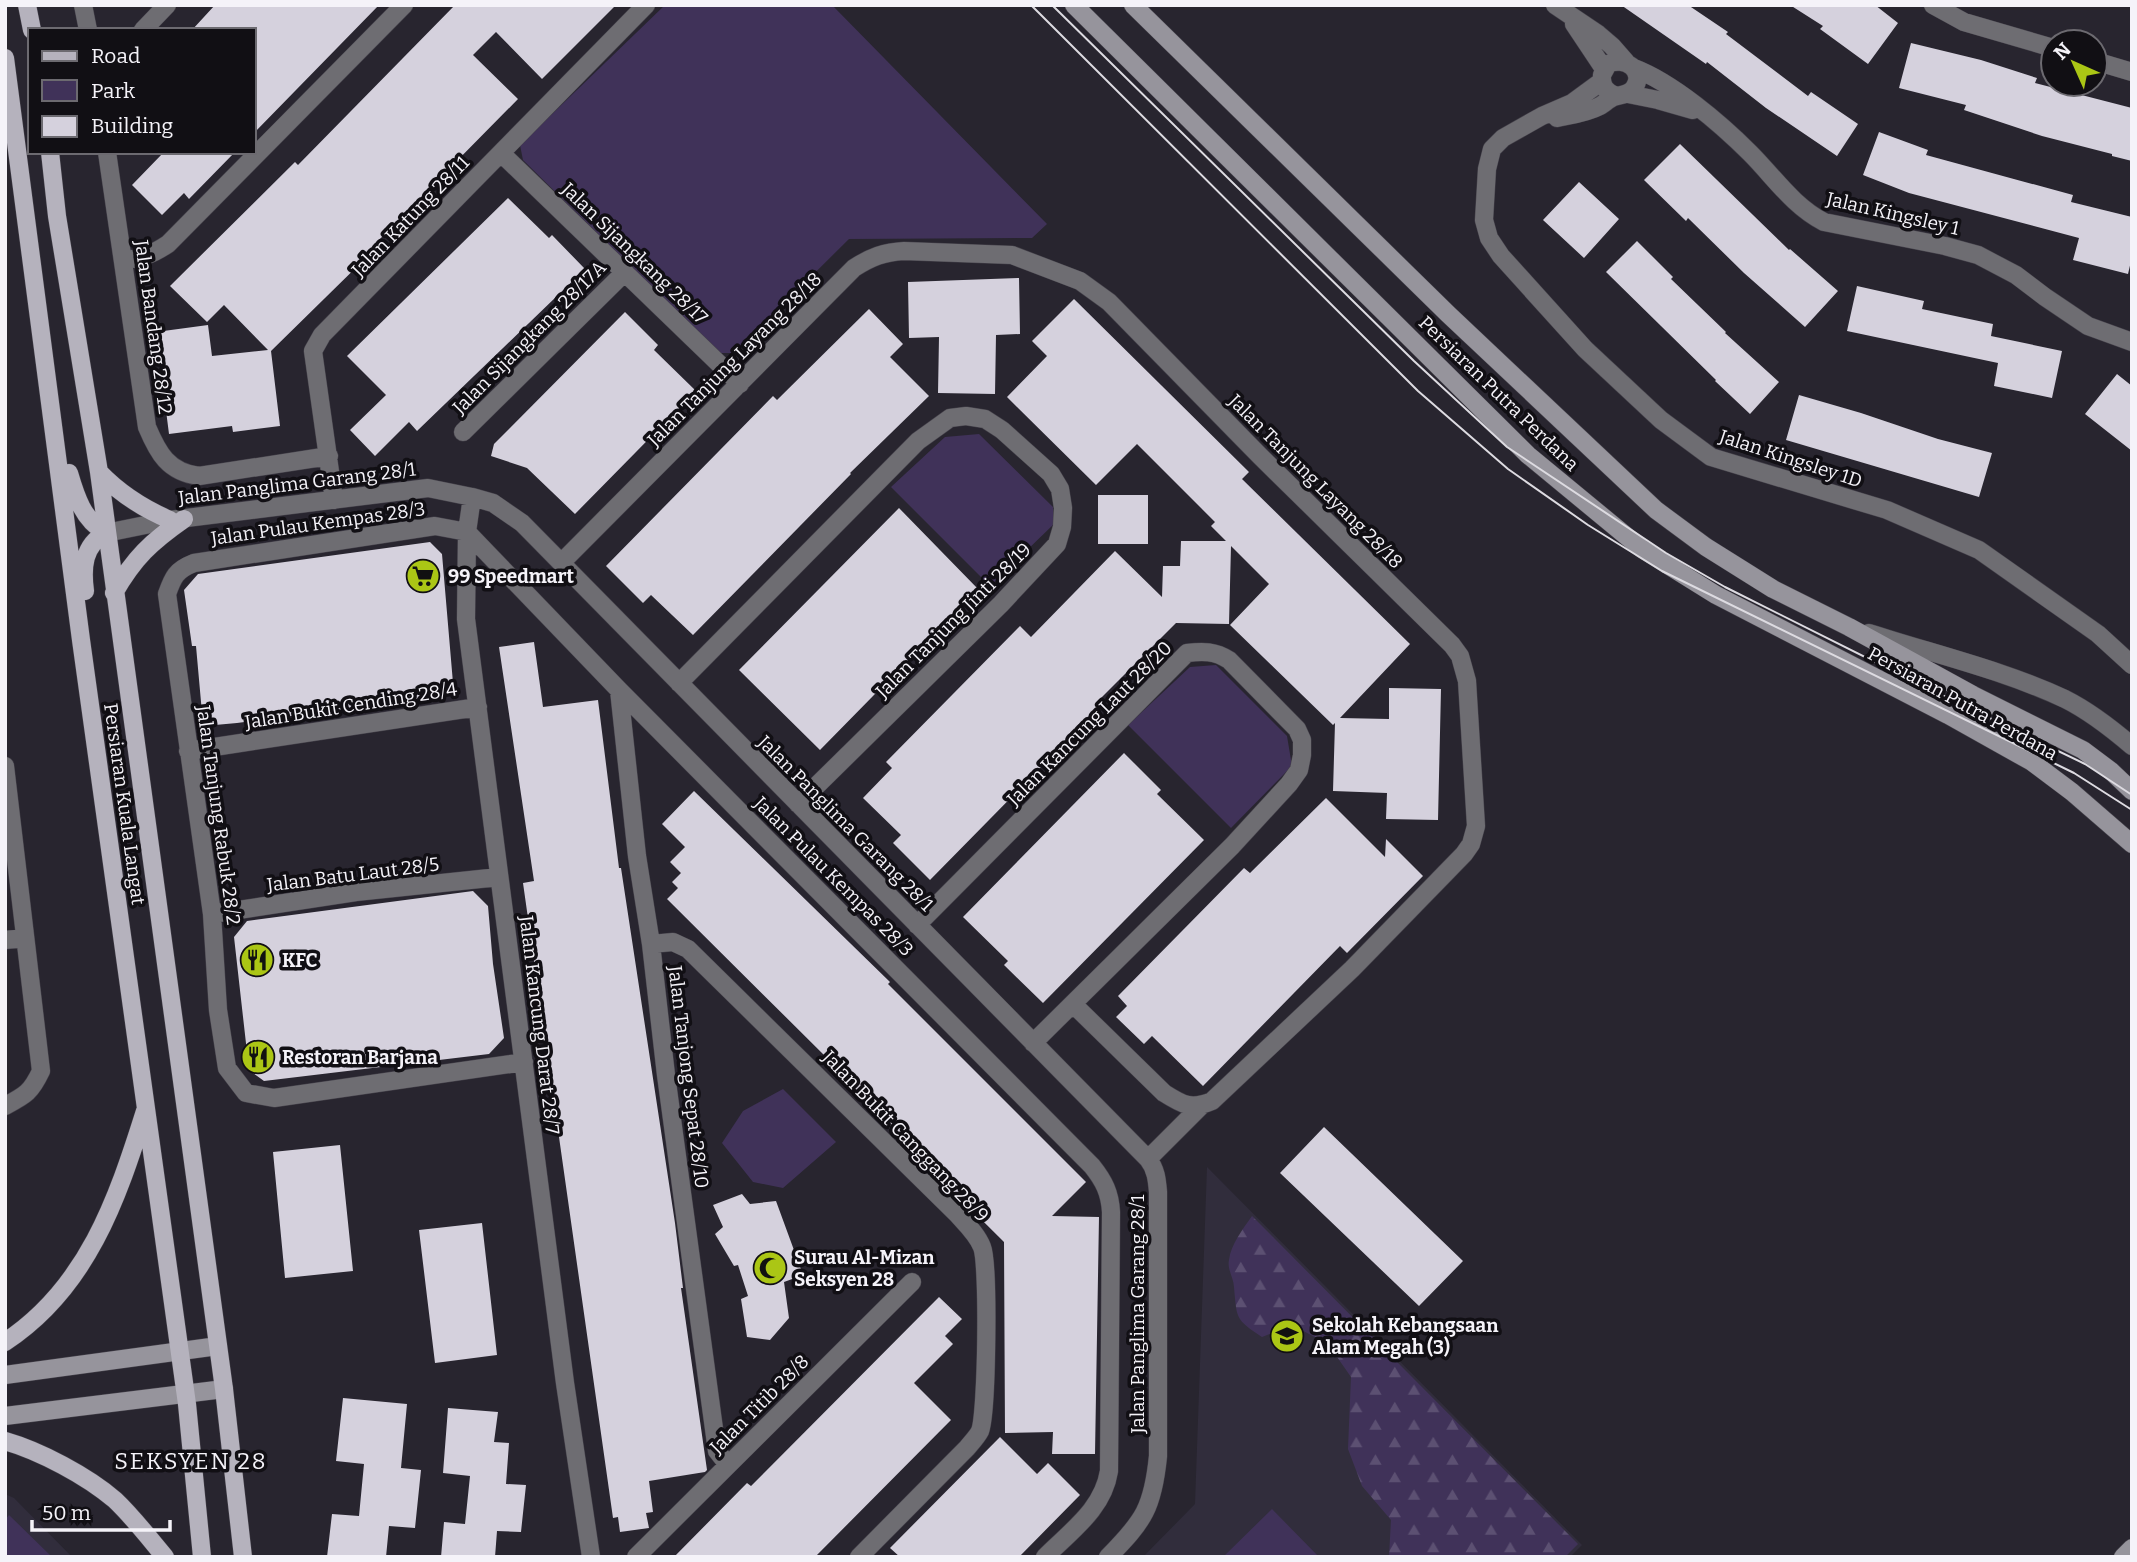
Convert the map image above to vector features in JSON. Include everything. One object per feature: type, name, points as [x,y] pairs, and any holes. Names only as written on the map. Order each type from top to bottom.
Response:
[{"type":"main road","points":[[27,5],[32,28]]},
{"type":"main road","name":"Persiaran Putra Perdana","points":[[1074,5],[1528,455],[1642,549],[1716,595],[1948,715],[2032,762],[2072,792],[2132,844]]},
{"type":"main road","name":"Persiaran Putra Perdana","points":[[1133,5],[1458,324],[1656,510],[1706,547],[1773,589],[2083,750],[2132,791]]},
{"type":"main road","name":"Persiaran Kuala Langat","points":[[5,58],[81,640],[186,1394],[202,1557]]},
{"type":"main road","name":"Persiaran Kuala Langat","points":[[50,154],[57,216],[99,472],[224,1389],[243,1557]]},
{"type":"main road","points":[[53,417],[61,430],[75,495],[81,509],[95,527],[106,533]]},
{"type":"main road","points":[[99,472],[117,491],[135,503],[177,520],[138,556],[114,593]]},
{"type":"main road","points":[[81,640],[87,611],[85,556],[96,538],[106,533]]},
{"type":"main road","points":[[5,1342],[32,1322],[75,1277],[125,1175],[146,1105]]},
{"type":"main road","points":[[5,1375],[218,1346]]},
{"type":"main road","points":[[5,1416],[224,1389]]},
{"type":"main road","points":[[5,1441],[77,1475],[114,1500],[165,1557]]},
{"type":"main road","points":[[2123,1557],[2132,1548]]},
{"type":"street","points":[[83,5],[88,28]]},
{"type":"street","points":[[145,28],[167,5]]},
{"type":"street","points":[[123,260],[146,256],[168,244],[404,5]]},
{"type":"street","name":"Jalan Katung 28/11","points":[[334,500],[313,351],[322,335],[646,5]]},
{"type":"street","points":[[1933,5],[1964,22],[2039,44]]},
{"type":"street","name":"Jalan Kingsley 1","points":[[1561,10],[1598,34],[1630,65],[1653,75],[1703,112],[1749,152],[1810,215],[1824,222],[1978,255],[2015,275],[2088,326],[2132,342]]},
{"type":"street","name":"Jalan Kingsley 1","points":[[1561,10],[1603,75]]},
{"type":"street","points":[[1622,95],[1637,82],[1630,65],[1614,61],[1603,75],[1606,91],[1622,95],[1658,100],[1703,112]]},
{"type":"street","points":[[2109,65],[2132,72]]},
{"type":"street","name":"Jalan Kingsley 1D","points":[[1603,75],[1572,103],[1503,138],[1492,149],[1487,169],[1484,220],[1489,238],[1501,256],[1585,349],[1661,419],[1711,457],[1887,510],[1979,550],[2098,634],[2132,665]]},
{"type":"street","name":"Jalan Kingsley 1D","points":[[1530,124],[1579,114],[1622,95]]},
{"type":"street","name":"Jalan Sijangkang 28/17","points":[[501,153],[740,384]]},
{"type":"street","name":"Jalan Bandang 28/12","points":[[107,154],[147,427],[153,441],[171,466],[183,474],[199,476],[329,456]]},
{"type":"street","name":"Jalan Tanjung Layang 28/18","points":[[561,563],[854,268],[870,257],[886,252],[904,251],[1012,255],[1080,281],[1109,302],[1260,456],[1441,634],[1460,656],[1467,681],[1476,814],[1471,844],[1352,970],[1212,1101],[1202,1105],[1148,1159]]},
{"type":"street","name":"Jalan Sijangkang 28/17A","points":[[463,432],[625,272]]},
{"type":"street","name":"Jalan Tanjung Jinti 28/19","points":[[679,682],[918,441],[950,418],[966,415],[985,419],[1002,430],[1051,474],[1060,489],[1063,508],[1062,527],[1057,544],[1001,604],[798,804]]},
{"type":"street","name":"Jalan Panglima Garang 28/1","points":[[106,533],[177,520],[428,488],[493,503],[508,512],[522,523],[1148,1159],[1157,1178],[1158,1192],[1157,1469],[1153,1496],[1146,1510],[1132,1533],[1108,1557]]},
{"type":"street","name":"Jalan Kancung Darat 28/7","points":[[472,497],[467,532],[466,619],[565,1383],[591,1557]]},
{"type":"street","name":"Jalan Pulau Kempas 28/3","points":[[172,579],[182,568],[194,563],[435,526],[467,532],[619,690],[1092,1166],[1103,1180],[1110,1196],[1111,1212],[1109,1471],[1107,1487],[1100,1502],[1045,1557]]},
{"type":"street","name":"Jalan Tanjung Rabuk 28/2","points":[[172,579],[167,594],[212,914],[218,1010],[227,1068],[246,1093],[274,1098],[524,1062]]},
{"type":"street","points":[[1849,627],[2025,682],[2067,700],[2132,746]]},
{"type":"street","name":"Jalan Kancung Laut 28/20","points":[[917,925],[1187,653],[1217,652],[1229,660],[1297,729],[1302,740],[1302,755],[1299,770],[1289,784],[1233,846],[1033,1043]]},
{"type":"street","name":"Jalan Tanjong Sepat 28/10","points":[[619,690],[637,856],[651,944],[717,1451],[728,1465]]},
{"type":"street","name":"Jalan Bukit Cending 28/4","points":[[188,751],[478,707]]},
{"type":"street","points":[[5,768],[41,1071],[33,1088],[6,1106]]},
{"type":"street","name":"Jalan Batu Laut 28/5","points":[[212,914],[356,892],[499,877]]},
{"type":"street","points":[[5,940],[25,938]]},
{"type":"street","name":"Jalan Bukit Canggang 28/9","points":[[651,944],[673,942],[688,949],[956,1213],[972,1230],[983,1248],[986,1270],[985,1380],[980,1432],[859,1557]]},
{"type":"street","points":[[1073,1004],[1164,1093],[1191,1107],[1202,1105]]},
{"type":"street","name":"Jalan Titib 28/8","points":[[636,1557],[912,1282]]},
{"type":"shaded area","name":"Sekolah Kebangsaan Alam Megah (3)","points":[[1207,1167],[1582,1545],[1570,1557],[1143,1557],[1195,1504]]},
{"type":"shaded area","points":[[5,1494],[14,1498],[72,1557],[5,1557]]},
{"type":"green space","points":[[665,5],[832,5],[1047,224],[1032,238],[849,239],[734,353],[719,353],[523,160],[520,145]]},
{"type":"green space","points":[[979,434],[1053,507],[1054,524],[990,586],[891,487],[945,437]]},
{"type":"green space","points":[[1216,665],[1287,736],[1292,766],[1231,828],[1128,725],[1190,667]]},
{"type":"green space","points":[[783,1089],[836,1142],[783,1188],[753,1182],[722,1143],[743,1111]]},
{"type":"green space","points":[[1252,1216],[1578,1544],[1565,1557],[1389,1557],[1391,1520],[1362,1486],[1348,1449],[1351,1377],[1328,1344],[1292,1325],[1262,1337],[1239,1317],[1229,1260],[1235,1242]]},
{"type":"green space","points":[[1272,1509],[1319,1557],[1223,1557]]},
{"type":"green space","points":[[9,1515],[52,1557],[5,1557],[5,1520]]},
{"type":"building","points":[[215,5],[379,5],[256,131],[256,28],[194,28]]},
{"type":"building","points":[[455,5],[616,5],[542,79],[496,32],[473,55],[518,99],[376,243],[378,246],[271,351],[280,426],[233,432],[232,426],[169,434],[156,332],[208,325],[212,356],[268,350],[224,305],[207,322],[170,286],[295,162],[298,165]]},
{"type":"building","points":[[1621,5],[1688,5],[1728,32],[1726,34],[1808,96],[1811,92],[1858,124],[1837,156],[1766,108],[1707,62],[1706,64]]},
{"type":"building","points":[[1790,5],[1875,5],[1898,23],[1868,64],[1820,29],[1823,26]]},
{"type":"building","points":[[1911,43],[1981,60],[2037,78],[2035,83],[2039,84],[2039,98],[2093,98],[2132,108],[2132,161],[2042,136],[1964,110],[1966,105],[1899,88]]},
{"type":"building","points":[[1879,132],[1928,150],[1926,155],[2073,195],[2071,202],[2132,217],[2132,257],[2128,274],[2073,260],[2079,238],[1909,193],[1863,175]]},
{"type":"building","points":[[1680,144],[1789,250],[1838,291],[1805,327],[1644,180]]},
{"type":"building","points":[[162,154],[233,154],[189,199],[184,193],[162,215],[132,185]]},
{"type":"building","points":[[1579,182],[1619,219],[1584,258],[1543,220]]},
{"type":"building","points":[[508,198],[549,238],[552,235],[585,269],[417,431],[409,422],[375,456],[350,430],[386,395],[347,356]]},
{"type":"building","points":[[1637,241],[1725,333],[1779,382],[1750,414],[1606,272]]},
{"type":"building","points":[[1019,278],[1020,334],[996,335],[995,394],[938,393],[939,337],[909,338],[908,282]]},
{"type":"building","points":[[1857,286],[1924,301],[1922,309],[1993,324],[1991,336],[2062,351],[2052,398],[1994,386],[1998,363],[1847,331]]},
{"type":"building","points":[[1074,299],[1249,472],[1242,479],[1410,644],[1340,718],[1389,719],[1389,688],[1441,689],[1438,820],[1386,819],[1387,793],[1333,791],[1335,723],[1333,725],[1230,625],[1269,584],[1231,546],[1229,624],[1176,623],[1096,703],[1100,707],[930,880],[893,843],[901,835],[863,798],[892,768],[886,762],[1020,626],[1031,637],[1115,551],[1162,597],[1163,566],[1180,566],[1181,541],[1226,541],[1211,526],[1215,522],[1137,444],[1096,485],[1007,397],[1047,356],[1032,341]]},
{"type":"building","points":[[869,309],[903,344],[890,357],[929,396],[850,473],[693,635],[651,595],[643,603],[606,566],[773,396],[777,400]]},
{"type":"building","points":[[625,312],[658,345],[654,350],[696,391],[575,514],[527,468],[491,456],[494,444]]},
{"type":"building","points":[[2117,374],[2132,386],[2132,451],[2085,414]]},
{"type":"building","points":[[1799,395],[1938,439],[1992,453],[1979,497],[1786,440]]},
{"type":"building","points":[[1098,495],[1148,495],[1148,544],[1098,544]]},
{"type":"building","points":[[899,508],[978,589],[820,750],[739,670]]},
{"type":"building","points":[[430,542],[442,554],[453,683],[440,697],[215,725],[202,713],[196,646],[192,646],[184,590],[198,574]]},
{"type":"building","points":[[534,642],[543,707],[598,700],[619,868],[675,1223],[681,1288],[707,1470],[649,1481],[653,1512],[646,1513],[649,1528],[620,1532],[618,1517],[613,1518],[523,883],[534,881],[499,647]]},
{"type":"building","points":[[1124,753],[1161,790],[1157,794],[1204,840],[1043,1003],[1004,965],[1008,961],[963,917]]},
{"type":"building","points":[[694,791],[890,982],[888,984],[1086,1182],[1052,1216],[1099,1217],[1095,1454],[1052,1454],[1053,1432],[1005,1433],[1004,1242],[827,1066],[831,1062],[667,899],[678,888],[672,882],[681,873],[670,862],[685,847],[662,824]]},
{"type":"building","points":[[1326,798],[1385,857],[1386,839],[1423,876],[1347,953],[1340,946],[1203,1086],[1152,1036],[1144,1044],[1116,1017],[1127,1006],[1118,996],[1244,868],[1250,873]]},
{"type":"building","points":[[473,891],[488,906],[504,1038],[489,1054],[264,1081],[249,1070],[234,937],[247,921]]},
{"type":"building","points":[[1324,1127],[1463,1261],[1419,1306],[1280,1173]]},
{"type":"building","points":[[340,1145],[353,1271],[285,1278],[273,1152]]},
{"type":"building","name":"Surau Al-Mizan Seksyen 28","points":[[742,1194],[750,1204],[776,1201],[802,1272],[784,1282],[789,1318],[770,1340],[747,1337],[741,1299],[748,1296],[738,1265],[734,1266],[715,1234],[723,1227],[713,1205]]},
{"type":"building","points":[[482,1223],[497,1355],[435,1363],[419,1230]]},
{"type":"building","points":[[939,1297],[962,1319],[945,1336],[953,1344],[914,1383],[951,1420],[815,1557],[674,1557],[747,1483],[751,1486]]},
{"type":"building","points":[[343,1398],[407,1404],[401,1468],[421,1470],[415,1528],[389,1526],[386,1557],[327,1557],[332,1514],[359,1516],[364,1464],[336,1461]]},
{"type":"building","points":[[448,1408],[498,1412],[494,1442],[509,1443],[506,1484],[526,1485],[521,1532],[497,1531],[495,1557],[441,1557],[444,1522],[465,1524],[470,1476],[443,1473]]},
{"type":"building","points":[[1000,1437],[1037,1474],[1048,1463],[1080,1495],[1019,1557],[900,1557],[890,1548]]},
{"type":"tram line","points":[[1031,5],[1418,391],[1508,469],[1588,525],[1662,571],[2074,773],[2132,810]]},
{"type":"tram line","points":[[1052,5],[1414,361],[1507,447],[1666,553],[1725,587],[2085,764],[2132,795]]},
{"type":"place","name":"99 Speedmart","points":[[423,576]]},
{"type":"place","name":"KFC","points":[[257,960]]},
{"type":"place","name":"Restoran Barjana","points":[[258,1057]]},
{"type":"place","name":"Surau Al-Mizan Seksyen 28","points":[[770,1268]]},
{"type":"place","name":"Sekolah Kebangsaan Alam Megah (3)","points":[[1287,1336]]},
{"type":"district","name":"SEKSYEN 28","points":[[191,1461]]}]
